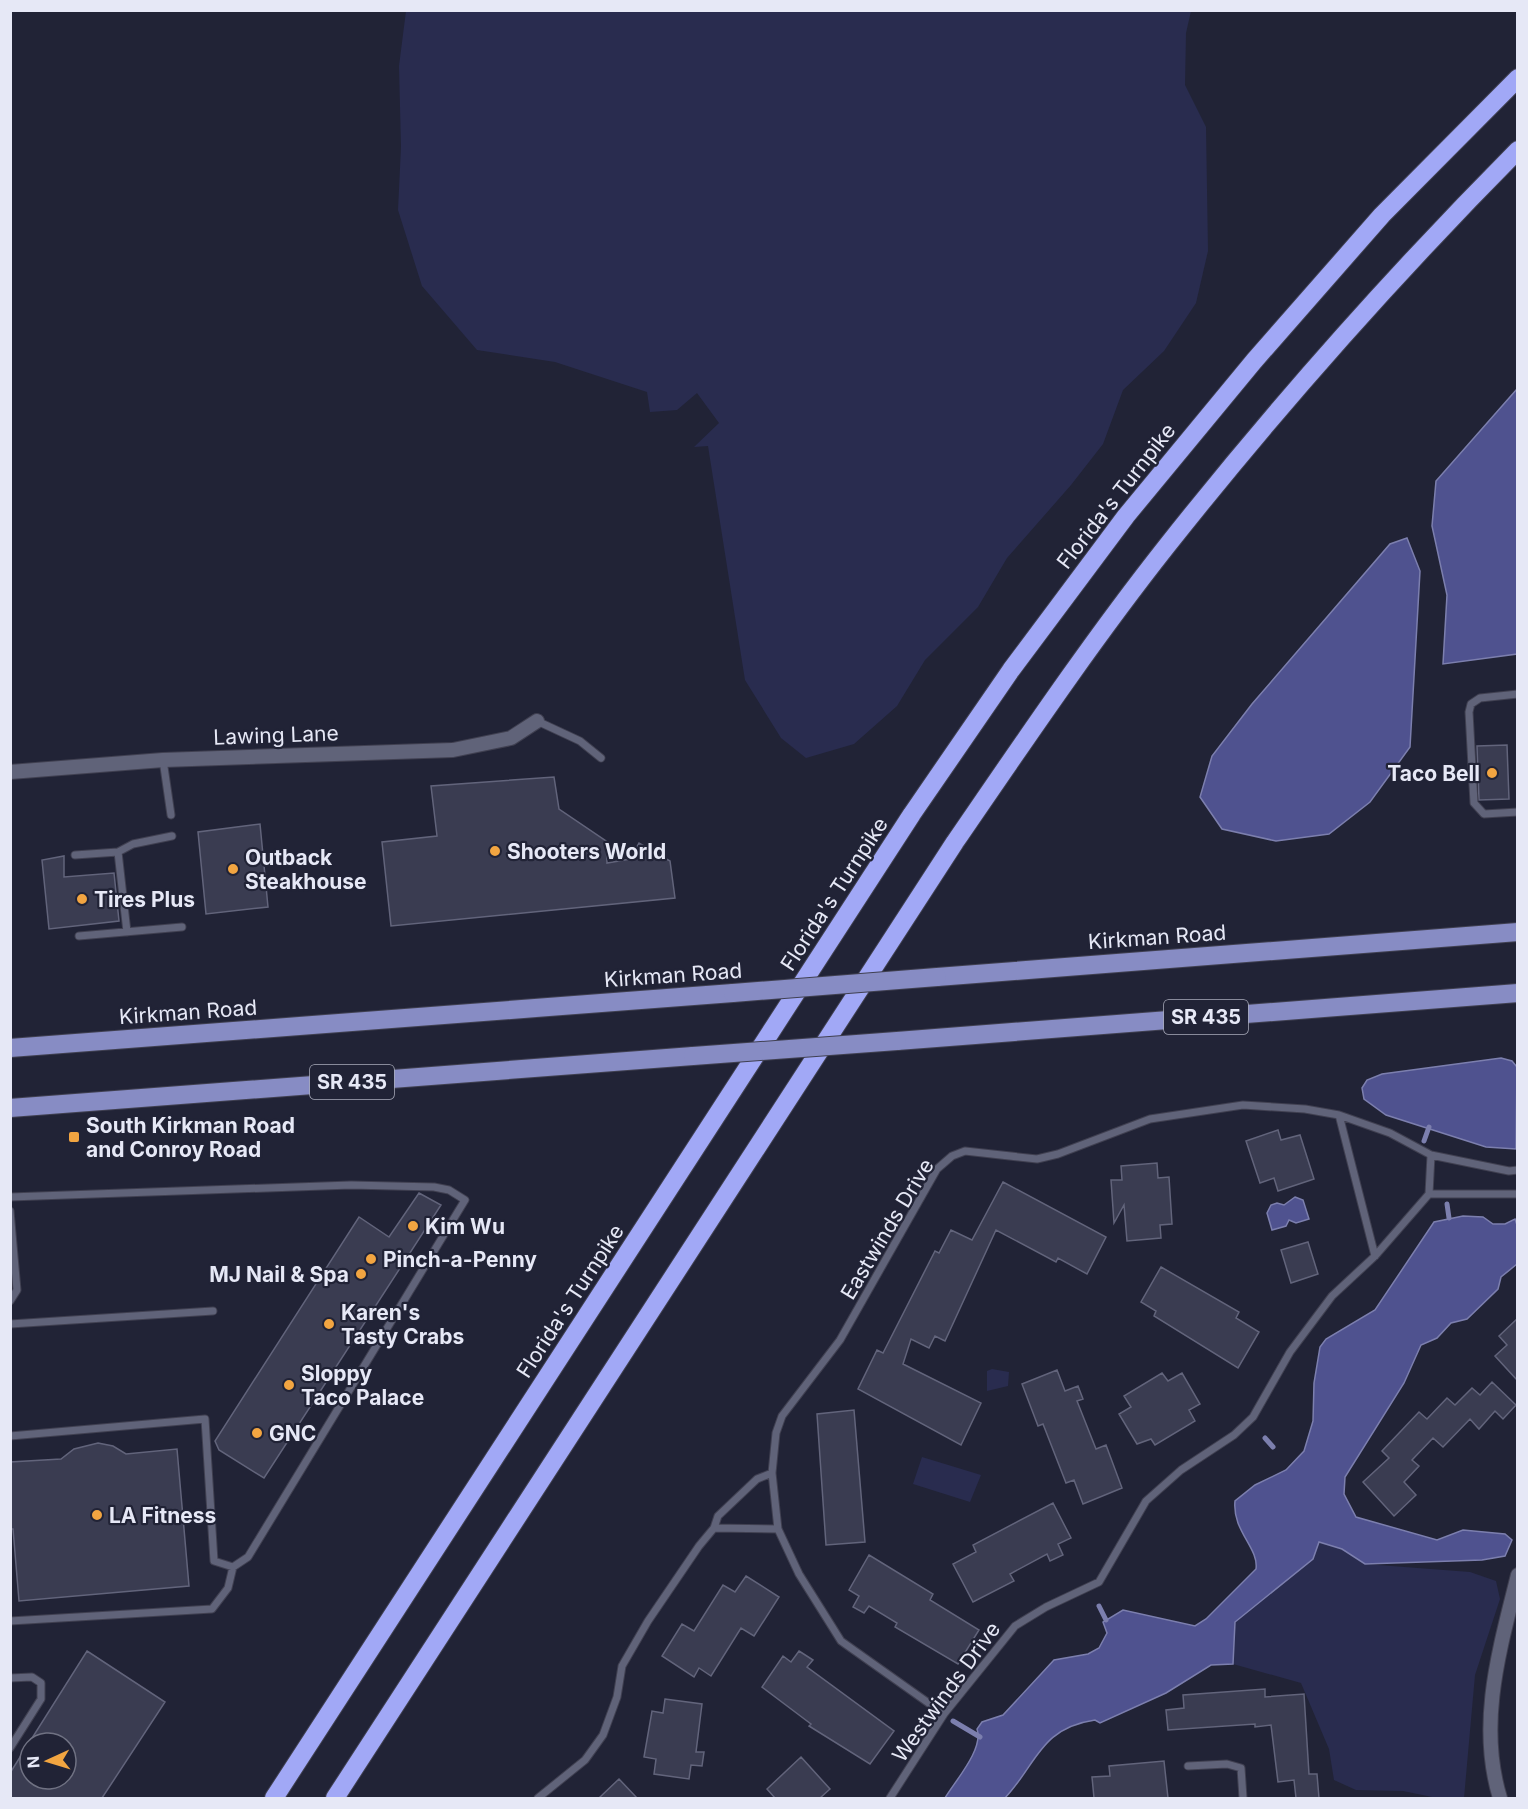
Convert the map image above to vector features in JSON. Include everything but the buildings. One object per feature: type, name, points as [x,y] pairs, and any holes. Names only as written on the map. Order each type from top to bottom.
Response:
[{"type":"highway","name":"Florida's Turnpike","points":[[274,1798],[912,814],[1011,670],[1126,516],[1254,361],[1382,215],[1518,78]]},
{"type":"highway","points":[[335,1798],[942,862],[1052,700],[1166,548],[1292,394],[1419,250],[1518,150]]},
{"type":"main road","name":"Kirkman Road","points":[[10,1048],[1518,932]]},
{"type":"main road","name":"SR 435","points":[[10,1108],[1518,993]]},
{"type":"street","name":"Lawing Lane","points":[[10,772],[163,760],[453,750],[511,738],[537,721]]},
{"type":"street","points":[[1500,1798],[1492,1772],[1491,1705],[1494,1672],[1518,1575]]},
{"type":"lane","points":[[1518,694],[1480,698],[1471,704],[1472,796],[1477,808],[1484,814],[1518,812]]},
{"type":"lane","points":[[537,721],[580,741],[601,758]]},
{"type":"lane","points":[[163,760],[171,815]]},
{"type":"lane","points":[[75,855],[118,852],[133,844],[172,836]]},
{"type":"lane","points":[[118,852],[127,932]]},
{"type":"lane","points":[[79,936],[182,927]]},
{"type":"lane","name":"Eastwinds Drive","points":[[944,1714],[841,1641],[798,1574],[778,1529],[772,1473],[776,1433],[782,1416],[840,1340],[937,1169],[952,1156],[965,1151],[1037,1159],[1058,1154],[1150,1119],[1243,1105],[1305,1109],[1339,1115],[1390,1133],[1431,1155],[1509,1171],[1518,1170]]},
{"type":"lane","points":[[1339,1115],[1375,1256]]},
{"type":"lane","points":[[1431,1155],[1429,1194],[1518,1194]]},
{"type":"lane","points":[[10,1197],[351,1185],[434,1187],[449,1190],[465,1200],[248,1557],[233,1568],[228,1588],[212,1608],[15,1621]]},
{"type":"lane","name":"Westwinds Drive","points":[[890,1798],[944,1714],[1015,1626],[1046,1606],[1099,1581],[1146,1501],[1181,1470],[1234,1435],[1253,1417],[1290,1352],[1332,1296],[1375,1256],[1429,1194]]},
{"type":"lane","points":[[10,1211],[17,1290],[10,1301]]},
{"type":"lane","points":[[10,1324],[213,1311]]},
{"type":"lane","points":[[10,1436],[205,1419],[214,1561],[233,1568]]},
{"type":"lane","points":[[538,1798],[585,1760],[603,1736],[617,1697],[622,1666],[648,1621],[699,1546],[714,1528],[718,1516],[757,1479],[772,1473]]},
{"type":"lane","points":[[714,1528],[778,1529]]},
{"type":"lane","points":[[10,1678],[32,1677],[41,1683],[41,1699],[10,1748]]},
{"type":"lane","points":[[1188,1766],[1227,1764],[1241,1768],[1242,1798]]},
{"type":"shaded area","points":[[406,11],[1191,11],[1186,33],[1185,85],[1206,127],[1208,251],[1196,303],[1164,351],[1123,390],[1103,444],[1071,485],[1007,558],[978,607],[925,660],[897,706],[854,744],[806,758],[781,738],[745,680],[708,446],[694,447],[719,423],[697,393],[677,410],[650,412],[647,392],[555,362],[477,350],[422,286],[398,210],[401,147],[399,66]]},
{"type":"shaded area","points":[[1517,389],[1517,654],[1443,664],[1447,595],[1432,526],[1436,481]]},
{"type":"shaded area","points":[[1407,538],[1420,571],[1410,747],[1370,802],[1329,834],[1276,841],[1222,829],[1200,797],[1212,756],[1252,704],[1390,544]]},
{"type":"shaded area","points":[[1501,1058],[1512,1061],[1517,1067],[1516,1149],[1486,1147],[1386,1115],[1364,1099],[1362,1088],[1367,1080],[1382,1074]]},
{"type":"shaded area","points":[[1295,1197],[1303,1200],[1309,1219],[1296,1223],[1289,1220],[1286,1226],[1272,1230],[1267,1213],[1271,1205],[1277,1203],[1284,1205]]},
{"type":"shaded area","points":[[1463,1216],[1483,1217],[1493,1224],[1505,1224],[1515,1219],[1517,1264],[1501,1277],[1498,1289],[1467,1319],[1451,1323],[1437,1338],[1421,1345],[1404,1383],[1345,1477],[1344,1494],[1356,1517],[1437,1540],[1463,1530],[1505,1534],[1512,1540],[1505,1556],[1482,1560],[1365,1564],[1342,1549],[1319,1542],[1313,1559],[1235,1622],[1233,1664],[1211,1665],[1166,1693],[1100,1723],[1095,1720],[1077,1724],[1062,1731],[1041,1749],[1005,1798],[945,1798],[973,1755],[978,1737],[977,1729],[982,1722],[1003,1715],[1054,1660],[1088,1654],[1099,1648],[1107,1633],[1103,1622],[1123,1610],[1195,1626],[1206,1619],[1256,1569],[1254,1554],[1237,1521],[1235,1501],[1255,1485],[1286,1470],[1304,1451],[1313,1421],[1314,1383],[1320,1347],[1326,1339],[1375,1310],[1434,1222]]},
{"type":"shaded area","points":[[992,1369],[1009,1372],[1008,1386],[987,1391],[987,1371]]},
{"type":"shaded area","points":[[922,1457],[981,1475],[970,1502],[913,1484]]},
{"type":"shaded area","points":[[1319,1542],[1342,1549],[1365,1564],[1470,1572],[1496,1581],[1500,1599],[1475,1675],[1464,1798],[1437,1798],[1403,1791],[1356,1790],[1334,1780],[1329,1749],[1301,1683],[1233,1664],[1235,1622]]},
{"type":"waterway","points":[[1424,1141],[1429,1127]]},
{"type":"waterway","points":[[1447,1204],[1449,1218]]},
{"type":"waterway","points":[[1265,1438],[1273,1447]]},
{"type":"waterway","points":[[1099,1606],[1106,1620]]},
{"type":"waterway","points":[[953,1721],[980,1737]]},
{"type":"place","name":"Taco Bell","points":[[1492,773]]},
{"type":"place","name":"Shooters World","points":[[495,851]]},
{"type":"place","name":"Outback Steakhouse","points":[[233,869]]},
{"type":"place","name":"Tires Plus","points":[[82,899]]},
{"type":"place","name":"South Kirkman Road and Conroy Road","points":[[74,1137]]},
{"type":"place","name":"Kim Wu","points":[[413,1226]]},
{"type":"place","name":"Pinch-a-Penny","points":[[371,1259]]},
{"type":"place","name":"MJ Nail & Spa","points":[[361,1274]]},
{"type":"place","name":"Karen's Tasty Crabs","points":[[329,1324]]},
{"type":"place","name":"Sloppy Taco Palace","points":[[289,1385]]},
{"type":"place","name":"GNC","points":[[257,1433]]},
{"type":"place","name":"LA Fitness","points":[[97,1515]]}]
